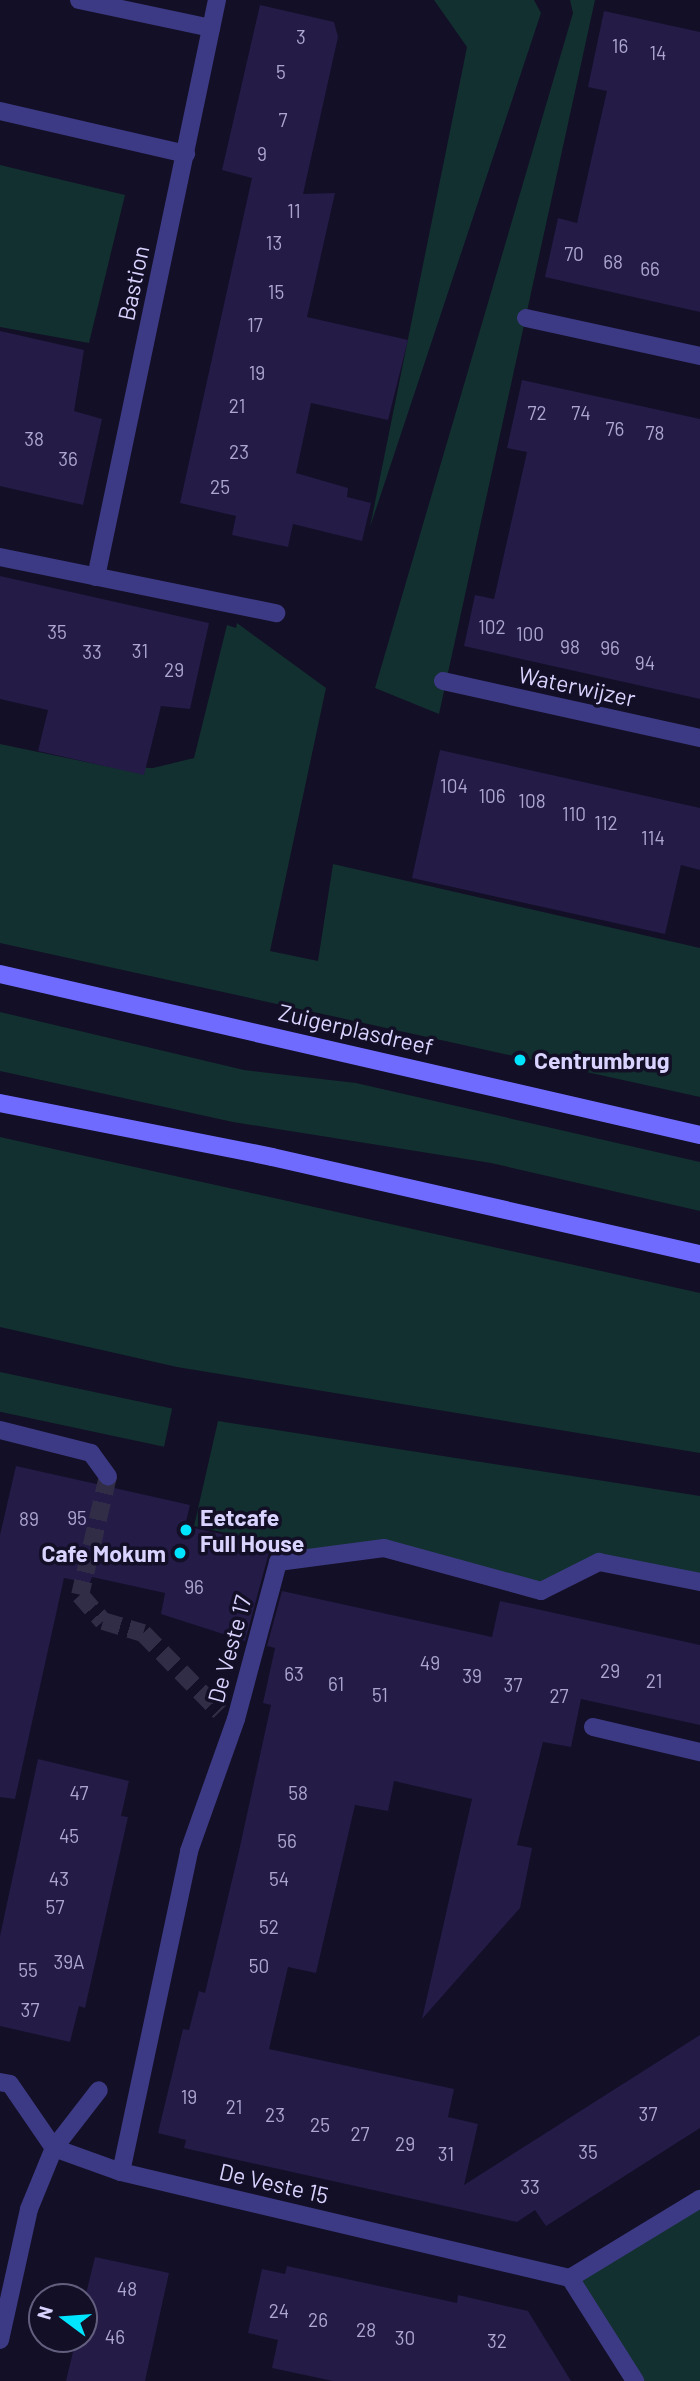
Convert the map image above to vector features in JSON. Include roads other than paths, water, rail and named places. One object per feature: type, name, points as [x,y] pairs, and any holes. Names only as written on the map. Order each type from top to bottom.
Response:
[{"type":"main road","name":"Zuigerplasdreef","points":[[0,974],[700,1135]]},
{"type":"main road","points":[[0,1103],[272,1157],[700,1254]]},
{"type":"street","points":[[79,0],[211,28]]},
{"type":"street","name":"Bastion","points":[[96,577],[217,0]]},
{"type":"street","points":[[0,111],[186,154]]},
{"type":"street","points":[[526,318],[700,356]]},
{"type":"street","points":[[0,557],[276,613]]},
{"type":"street","name":"Waterwijzer","points":[[443,681],[700,738]]},
{"type":"street","points":[[0,1430],[91,1453],[108,1476]]},
{"type":"street","name":"De Veste 17","points":[[121,2172],[189,1851],[228,1716],[278,1562],[384,1548],[541,1591],[599,1562],[700,1582]]},
{"type":"street","points":[[593,1727],[700,1752]]},
{"type":"street","points":[[0,2081],[10,2084],[54,2148]]},
{"type":"street","points":[[0,2340],[29,2209],[54,2148],[99,2090]]},
{"type":"street","name":"De Veste 15","points":[[54,2148],[121,2172],[570,2278]]},
{"type":"street","points":[[635,2381],[570,2278],[700,2199]]},
{"type":"tunnel","points":[[108,1476],[80,1595],[103,1621],[143,1633],[220,1712]]},
{"type":"place","name":"Centrumbrug","points":[[520,1060]]},
{"type":"place","name":"Eetcafe Full House","points":[[186,1530]]},
{"type":"place","name":"Cafe Mokum","points":[[180,1553]]}]
